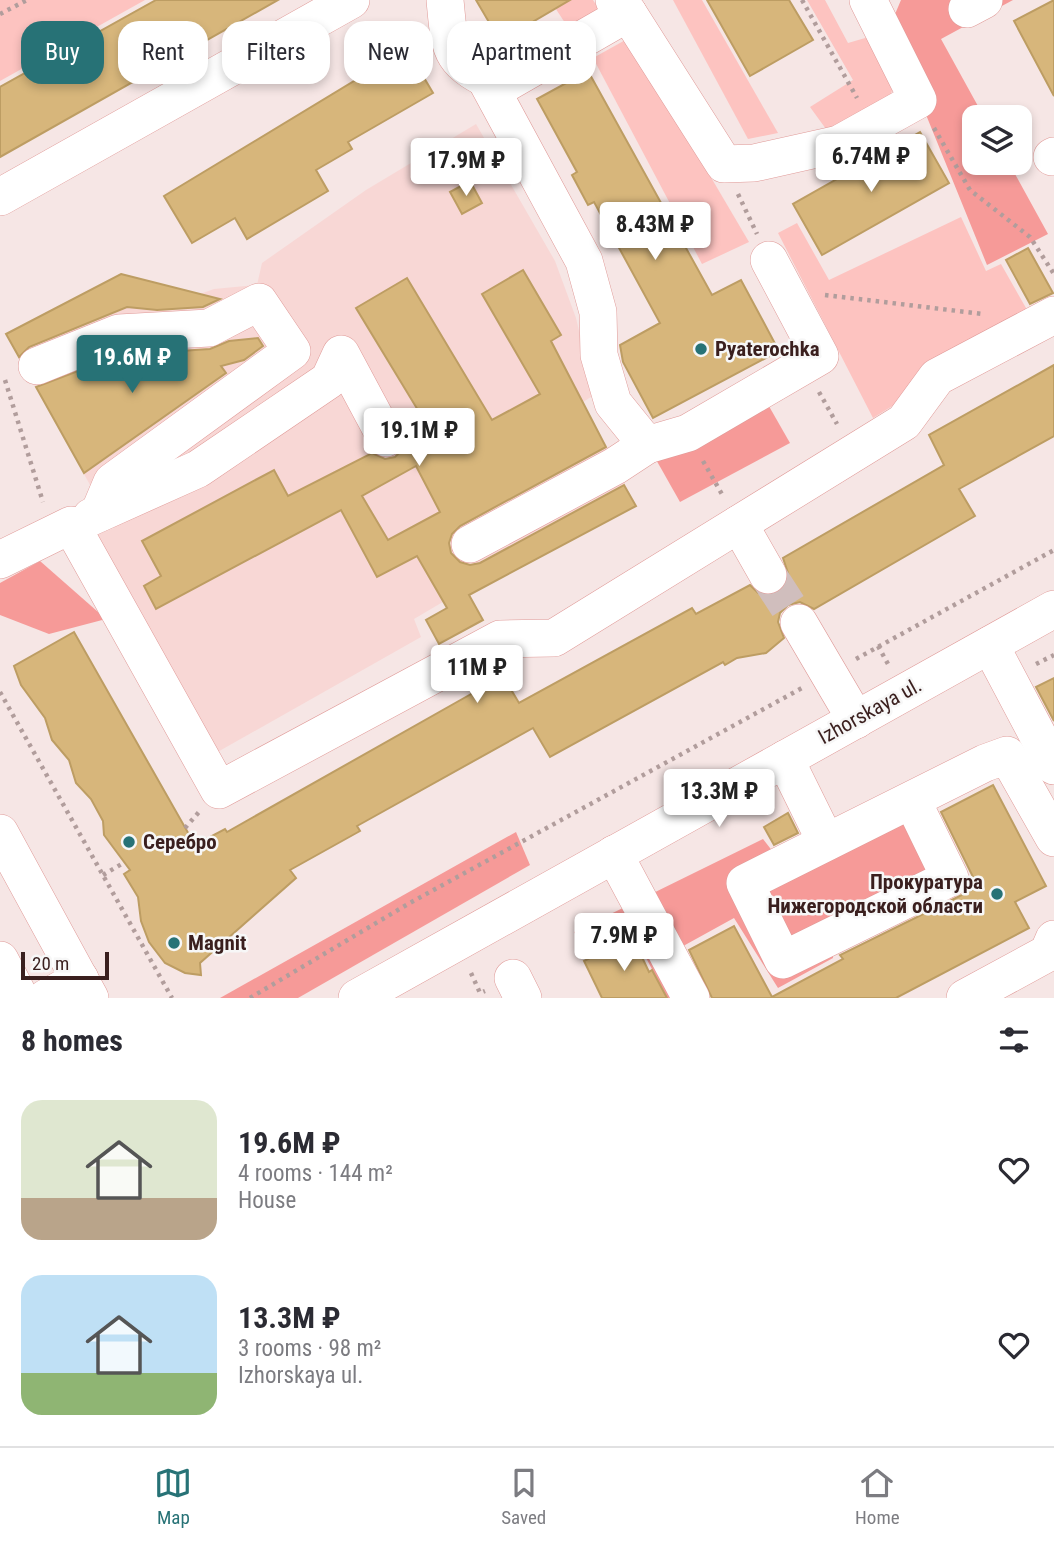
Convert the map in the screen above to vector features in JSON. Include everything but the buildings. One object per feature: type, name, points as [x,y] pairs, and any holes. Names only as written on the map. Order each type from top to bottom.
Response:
[{"type":"street","points":[[0,197],[351,0]]},
{"type":"street","points":[[445,0],[447,24]]},
{"type":"street","points":[[596,23],[621,7],[724,164],[754,163],[839,144],[918,100],[867,0]]},
{"type":"street","points":[[488,84],[583,261],[597,312],[601,409],[647,445]]},
{"type":"street","points":[[470,544],[615,466],[647,445],[688,433],[820,356],[777,275]]},
{"type":"street","points":[[21,371],[119,332],[209,328],[259,302],[292,351],[112,482],[74,524]]},
{"type":"street","points":[[74,524],[219,790],[500,639],[554,638],[904,422],[937,377],[1054,314]]},
{"type":"street","points":[[0,560],[198,469],[329,380],[341,354],[386,438]]},
{"type":"street","points":[[739,524],[768,575]]},
{"type":"street","name":"Izhorskaya ul.","points":[[357,998],[1054,609]]},
{"type":"street","points":[[799,623],[856,720]]},
{"type":"street","points":[[990,645],[1054,766]]},
{"type":"street","points":[[912,800],[950,878],[783,960],[745,883],[826,842],[912,800],[1007,755],[1054,838]]},
{"type":"street","points":[[785,759],[826,842]]},
{"type":"street","points":[[0,833],[85,989],[46,998]]},
{"type":"street","points":[[614,854],[691,998]]},
{"type":"street","points":[[965,998],[1048,953],[1054,939]]},
{"type":"street","points":[[0,960],[20,998]]},
{"type":"path","points":[[0,14],[27,0]]},
{"type":"path","points":[[802,0],[873,126]]},
{"type":"path","points":[[918,100],[970,190],[1030,237],[1054,274]]},
{"type":"path","points":[[724,164],[777,275],[988,315]]},
{"type":"path","points":[[21,371],[74,524]]},
{"type":"path","points":[[250,998],[408,904],[1054,550]]},
{"type":"path","points":[[0,692],[172,998]]},
{"type":"path","points":[[103,875],[125,862]]},
{"type":"shaded area","points":[[0,0],[145,0],[104,23],[21,21],[21,69],[0,81]]},
{"type":"shaded area","points":[[550,0],[593,0],[600,11],[583,21],[564,21]]},
{"type":"shaded area","points":[[673,0],[702,0],[778,133],[748,139]]},
{"type":"shaded area","points":[[807,0],[825,0],[848,43],[872,36],[894,80],[889,105],[826,129],[810,107],[853,80]]},
{"type":"shaded area","points":[[901,0],[1013,0],[941,39],[977,105],[962,105],[962,175],[1016,175],[1048,234],[987,265],[890,26]]},
{"type":"shaded area","points":[[629,38],[749,242],[702,264],[596,64],[596,56]]},
{"type":"shaded area","points":[[476,124],[555,261],[576,318],[594,395],[583,402],[636,506],[488,585],[475,583],[414,619],[421,637],[214,754],[91,537],[114,528],[6,334],[121,274],[200,294],[214,289],[257,285],[262,263],[366,190]]},
{"type":"shaded area","points":[[961,217],[986,271],[1001,264],[1030,315],[1018,328],[873,418],[778,233],[797,223],[829,280]]},
{"type":"shaded area","points":[[766,401],[790,443],[680,502],[654,456]]},
{"type":"shaded area","points":[[40,561],[106,619],[49,634],[0,615],[0,583]]},
{"type":"shaded area","points":[[841,822],[935,822],[969,882],[909,915],[833,949],[833,958],[778,988],[734,918],[676,950],[699,998],[667,998],[631,929],[586,952],[574,932],[763,839],[777,857]]},
{"type":"shaded area","points":[[516,832],[530,865],[298,998],[220,998]]},
{"type":"tunnel","points":[[768,575],[799,623]]},
{"type":"place","name":"Pyaterochka","points":[[701,349]]},
{"type":"place","name":"Серебро","points":[[129,842]]},
{"type":"place","name":"Прокуратура Нижегородской области","points":[[997,894]]},
{"type":"place","name":"Magnit","points":[[174,943]]}]
